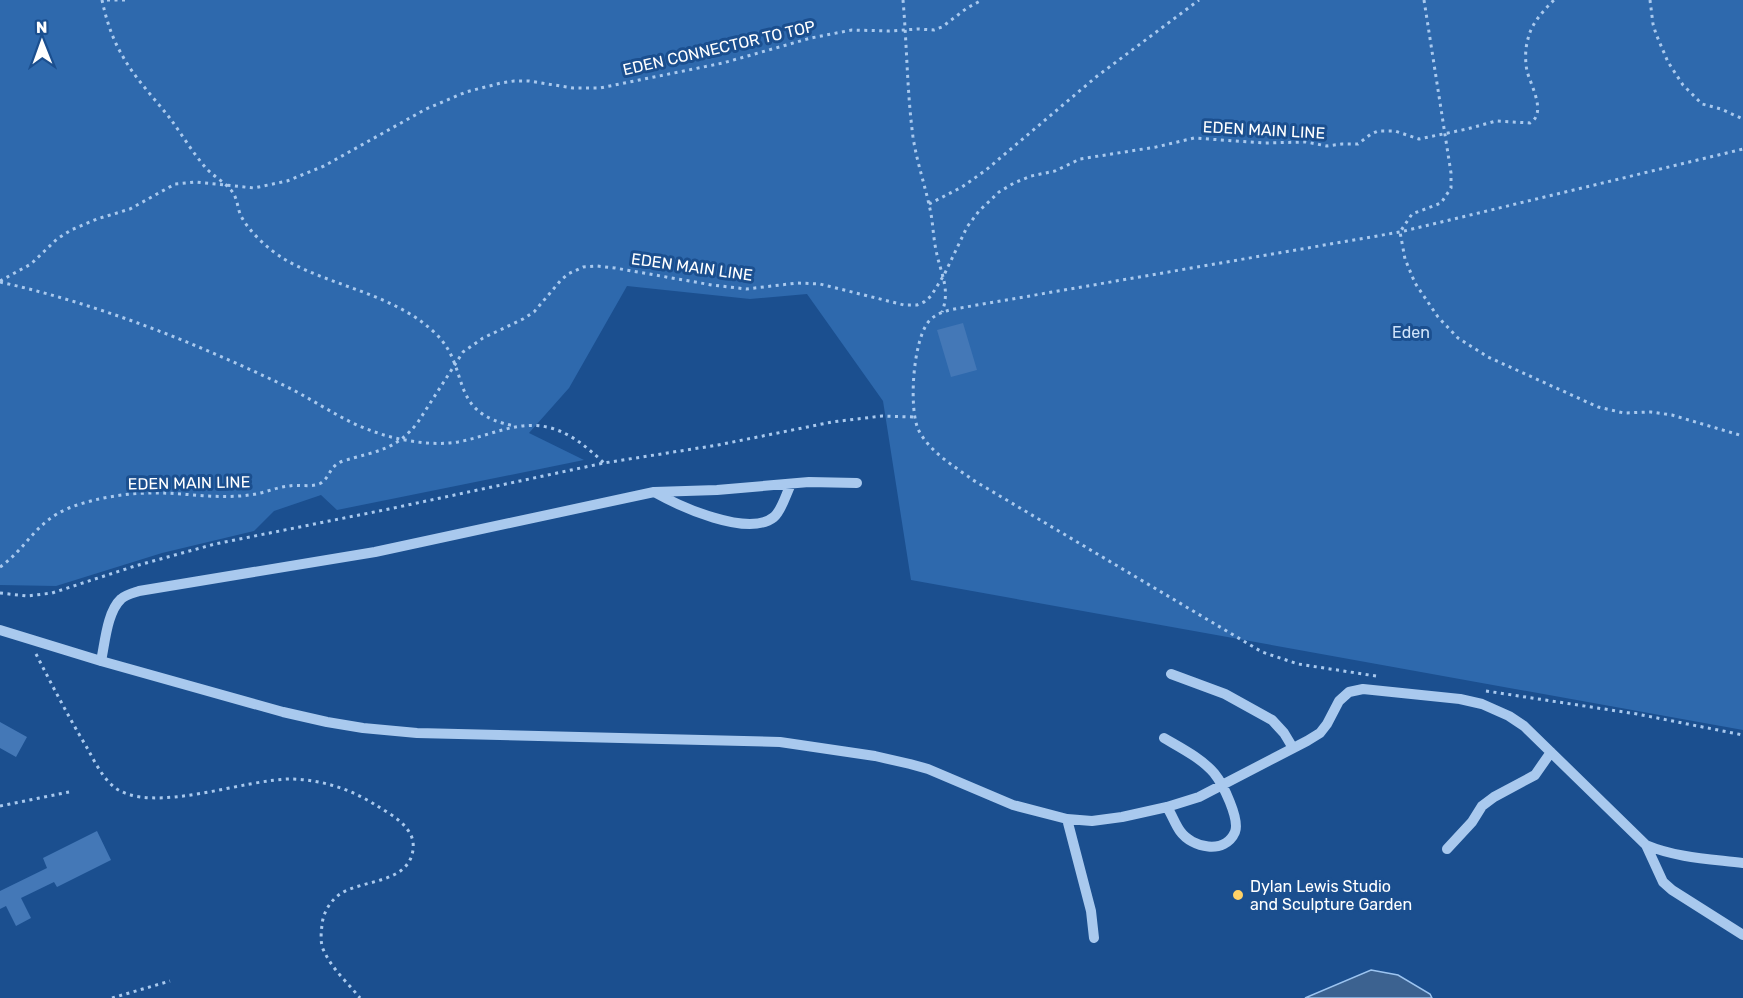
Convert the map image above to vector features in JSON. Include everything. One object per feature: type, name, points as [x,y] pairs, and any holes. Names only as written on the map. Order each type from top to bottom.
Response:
[{"type":"street","points":[[101,661],[113,610],[121,599],[139,591],[375,552],[654,492],[717,490],[831,481],[857,483]]},
{"type":"street","points":[[654,492],[699,514],[749,525],[774,517],[790,484]]},
{"type":"street","points":[[0,630],[101,661],[283,712],[327,722],[417,733],[780,742],[875,756],[928,769],[1013,805],[1067,819],[1092,821],[1110,820],[1167,807],[1199,797],[1221,786],[1320,733],[1339,701],[1349,692],[1363,689],[1460,699],[1482,704],[1509,716],[1524,726],[1646,845],[1667,886],[1743,935]]},
{"type":"street","points":[[1172,674],[1225,694],[1272,720],[1284,733],[1293,748]]},
{"type":"street","points":[[1164,738],[1205,764],[1217,776],[1235,813],[1237,825],[1234,835],[1227,843],[1213,848],[1199,845],[1189,840],[1180,831],[1167,807]]},
{"type":"street","points":[[1447,849],[1472,822],[1482,806],[1535,775],[1551,752]]},
{"type":"street","points":[[1067,819],[1091,911],[1094,938]]},
{"type":"street","points":[[1646,845],[1677,854],[1743,864]]},
{"type":"path","points":[[126,0],[104,0],[112,36],[123,57],[205,167],[235,196],[241,215],[255,234],[283,258],[310,272],[371,295],[412,315],[437,334],[449,352],[465,394],[476,410],[493,420],[516,426]]},
{"type":"path","points":[[903,0],[913,137],[929,204],[935,246],[944,275],[946,296],[942,312]]},
{"type":"path","name":"EDEN CONNECTOR TO TOP","points":[[0,282],[31,264],[57,239],[71,230],[130,209],[175,184],[195,182],[254,188],[287,181],[324,166],[440,102],[466,92],[501,83],[529,81],[573,88],[600,88],[723,63],[811,38],[852,30],[938,29],[982,0]]},
{"type":"path","points":[[929,204],[962,187],[986,170],[1096,77],[1199,0]]},
{"type":"path","points":[[1424,0],[1451,173],[1451,188],[1441,203],[1412,214],[1400,232],[1405,259],[1415,283],[1438,317],[1458,338],[1488,357],[1598,407],[1624,413],[1651,412],[1672,415],[1743,436]]},
{"type":"path","name":"EDEN MAIN LINE","points":[[0,567],[49,518],[80,504],[140,493],[243,496],[290,485],[316,485],[335,465],[371,454],[409,433],[463,352],[483,338],[523,320],[534,312],[561,280],[583,267],[615,268],[746,289],[798,283],[820,284],[910,306],[917,305],[926,300],[944,275],[967,227],[979,211],[999,192],[1031,176],[1055,171],[1085,158],[1142,150],[1194,138],[1264,143],[1306,142],[1327,146],[1358,144],[1378,131],[1395,131],[1419,139],[1496,121],[1530,123],[1534,120],[1538,110],[1527,68],[1526,46],[1531,28],[1554,0]]},
{"type":"path","points":[[1650,0],[1656,34],[1668,62],[1683,85],[1702,104],[1721,109],[1743,119]]},
{"type":"path","points":[[1380,677],[1298,664],[1262,652],[973,480],[942,458],[918,429],[914,417],[915,362],[926,325],[942,312],[960,308],[1400,232],[1743,149]]},
{"type":"path","points":[[0,282],[154,328],[281,384],[355,424],[401,439],[452,443],[516,426],[536,425],[562,432],[587,447],[604,463]]},
{"type":"path","points":[[0,593],[27,596],[52,593],[135,566],[215,544],[604,463],[718,445],[832,422],[882,416],[914,417]]},
{"type":"path","points":[[29,639],[54,690],[102,774],[124,792],[152,798],[180,796],[270,781],[309,780],[327,783],[361,796],[407,829],[414,844],[408,866],[393,875],[339,894],[330,904],[323,918],[322,949],[360,998]]},
{"type":"path","points":[[1486,691],[1637,714],[1743,735]]},
{"type":"path","points":[[0,806],[69,792]]},
{"type":"path","points":[[112,998],[170,981]]},
{"type":"green space","name":"Eden","points":[[0,0],[1743,0],[1743,730],[911,580],[883,401],[807,294],[750,299],[627,286],[569,388],[529,433],[584,460],[337,510],[321,495],[274,511],[254,531],[162,553],[56,586],[0,585]]},
{"type":"shaded area","points":[[1371,970],[1398,975],[1430,994],[1432,998],[1305,998]]},
{"type":"building","points":[[963,323],[977,370],[951,377],[937,330]]},
{"type":"building","points":[[0,722],[27,737],[16,757],[0,748]]},
{"type":"building","points":[[97,831],[111,860],[57,887],[54,882],[21,898],[31,918],[16,926],[6,906],[0,909],[0,891],[47,868],[43,858]]},
{"type":"place","name":"Dylan Lewis Studio and Sculpture Garden","points":[[1238,895]]}]
